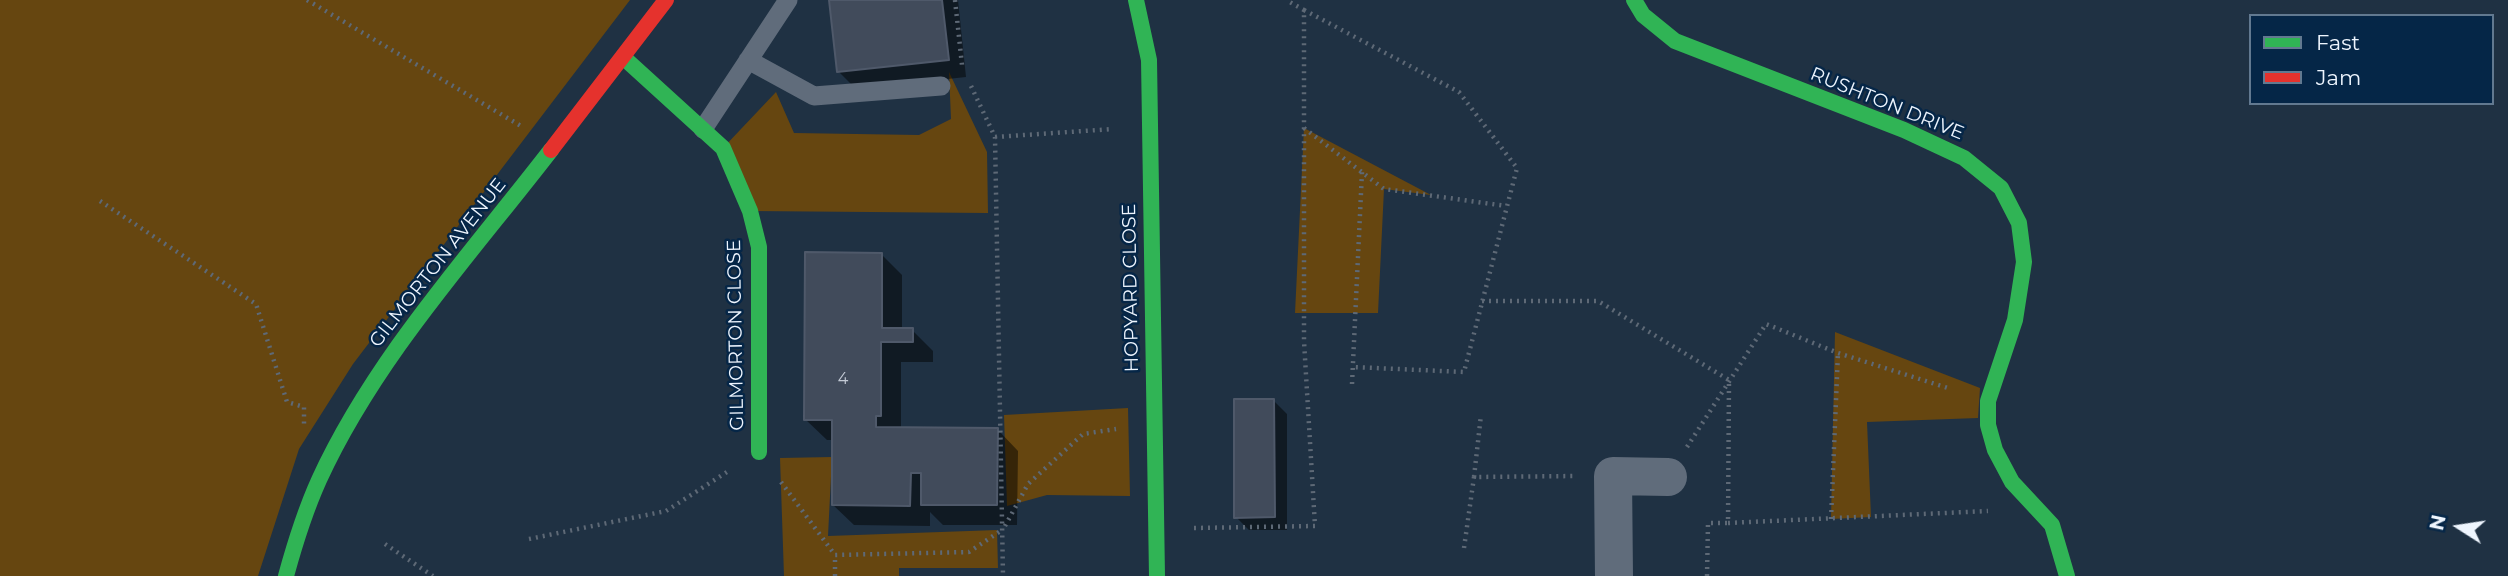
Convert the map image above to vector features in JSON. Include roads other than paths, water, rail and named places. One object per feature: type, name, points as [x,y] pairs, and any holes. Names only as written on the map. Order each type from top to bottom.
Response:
[{"type":"street","name":"GILMORTON AVENUE","points":[[286,576],[309,502],[348,426],[390,356],[666,0]]},
{"type":"street","name":"HOPYARD CLOSE","points":[[1136,0],[1149,60],[1157,576]]},
{"type":"street","name":"RUSHTON DRIVE","points":[[1634,0],[1643,15],[1675,41],[1903,130],[1964,158],[2001,188],[2019,223],[2024,262],[2015,320],[1988,401],[1988,425],[1996,450],[2012,482],[2052,525],[2064,558],[2067,576]]},
{"type":"street","name":"GILMORTON CLOSE","points":[[623,57],[723,148],[734,168],[750,211],[759,247],[759,452]]},
{"type":"street","points":[[1614,576],[1613,476],[1668,477]]},
{"type":"lane","points":[[703,129],[788,0]]},
{"type":"lane","points":[[748,60],[814,96],[941,86]]}]
